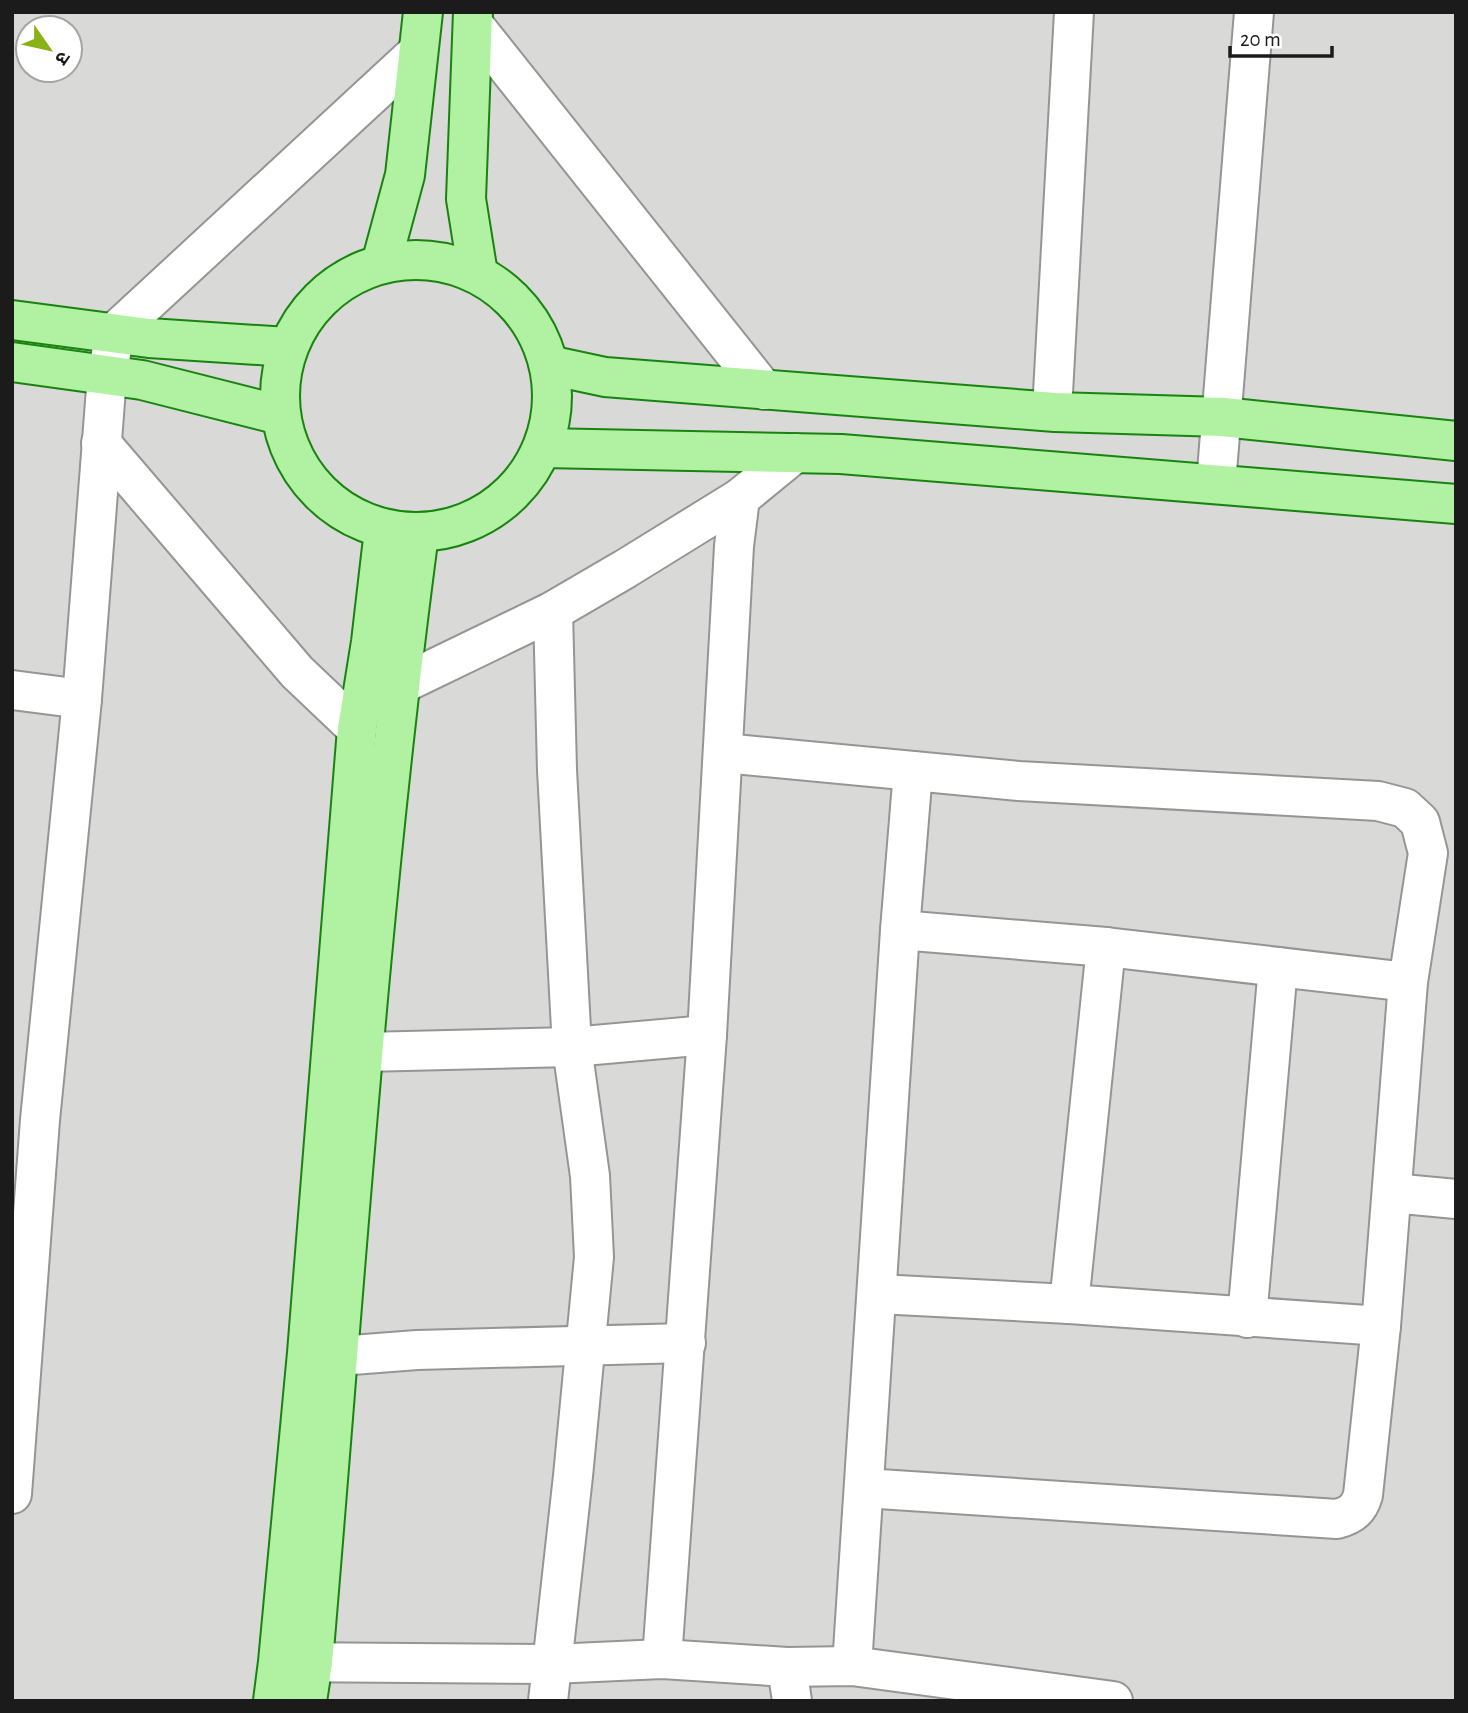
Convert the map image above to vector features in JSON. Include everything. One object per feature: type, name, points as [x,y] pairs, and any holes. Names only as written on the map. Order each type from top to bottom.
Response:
[{"type":"main road","points":[[381,264],[405,175],[423,12]]},
{"type":"main road","points":[[473,18],[466,199],[478,274]]},
{"type":"main road","points":[[414,259],[447,263],[478,274],[511,297],[535,329],[549,365],[552,407],[542,448],[523,482],[493,509],[458,527],[402,532],[353,519],[326,500],[304,476],[288,447],[280,415],[280,381],[288,347],[303,319],[324,294],[351,276],[381,264],[414,259]]},
{"type":"main road","points":[[12,320],[149,338],[288,347]]},
{"type":"main road","points":[[12,362],[142,380],[280,415]]},
{"type":"main road","points":[[549,365],[605,377],[1052,411],[1223,417],[1456,441]]},
{"type":"main road","points":[[841,454],[847,396]]},
{"type":"main road","points":[[542,448],[841,454],[1456,504]]},
{"type":"main road","points":[[273,1701],[296,1662],[339,1356],[364,1052],[400,685],[402,532]]},
{"type":"main road","points":[[307,1701],[296,1662],[307,1353],[358,729],[371,642],[402,532]]},
{"type":"street","points":[[1052,411],[1074,12]]},
{"type":"street","points":[[1216,484],[1254,12]]},
{"type":"street","points":[[473,18],[764,390]]},
{"type":"street","points":[[12,1494],[40,1120],[82,699],[107,376],[115,332],[418,52]]},
{"type":"street","points":[[101,443],[297,672],[358,729]]},
{"type":"street","points":[[400,685],[553,611],[740,498],[796,453]]},
{"type":"street","points":[[662,1659],[707,1035],[734,546],[740,498]]},
{"type":"street","points":[[550,1682],[593,1257],[591,1189],[572,1047],[557,770],[553,611]]},
{"type":"street","points":[[12,690],[82,699]]},
{"type":"street","points":[[723,753],[1019,781],[1378,801],[1405,808],[1420,822],[1428,853],[1408,982],[1381,1326],[1360,1506],[1349,1516],[1337,1519],[864,1489]]},
{"type":"street","points":[[852,1666],[900,930],[913,771]]},
{"type":"street","points":[[900,930],[1106,947],[1408,982]]},
{"type":"street","points":[[1069,1304],[1106,947]]},
{"type":"street","points":[[1247,1318],[1278,967]]},
{"type":"street","points":[[364,1052],[572,1047],[707,1035]]},
{"type":"street","points":[[1392,1193],[1456,1199]]},
{"type":"street","points":[[878,1294],[1069,1304],[1381,1326]]},
{"type":"street","points":[[339,1356],[417,1350],[686,1343]]},
{"type":"street","points":[[296,1662],[550,1682],[662,1659],[790,1684],[852,1666],[1008,1694],[1114,1701]]},
{"type":"shaded area","points":[[12,12],[1456,12],[1456,1701],[12,1701]]}]
